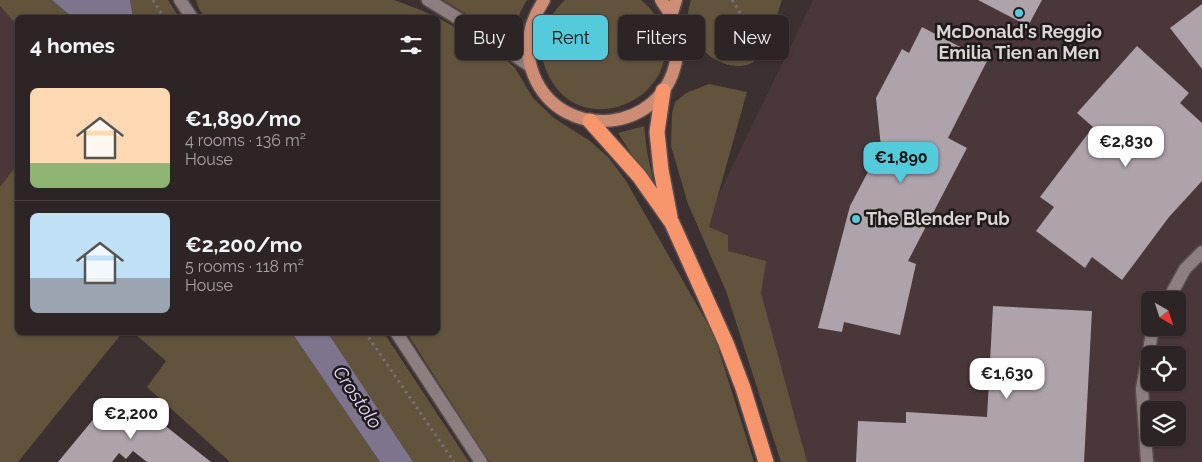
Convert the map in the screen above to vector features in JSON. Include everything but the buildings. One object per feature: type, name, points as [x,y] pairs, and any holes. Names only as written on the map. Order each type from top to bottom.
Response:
[{"type":"highway","points":[[663,91],[657,132],[661,170],[672,223]]},
{"type":"highway","points":[[590,121],[639,176],[672,223],[726,343],[743,388],[766,462]]},
{"type":"main road","points":[[544,0],[532,20],[527,43],[530,66],[538,86],[552,102],[570,115],[590,121],[611,121],[631,116],[649,106],[663,91],[674,70],[676,60]]},
{"type":"main road","points":[[661,0],[670,15]]},
{"type":"main road","points":[[671,15],[676,0]]},
{"type":"street","points":[[180,0],[190,15]]},
{"type":"street","points":[[428,0],[486,35],[530,66]]},
{"type":"street","points":[[1173,291],[1185,269],[1202,252]]},
{"type":"street","points":[[398,335],[481,462]]},
{"type":"street","points":[[1147,462],[1142,389],[1152,336]]},
{"type":"path","points":[[153,0],[162,15]]},
{"type":"path","points":[[732,0],[741,15]]},
{"type":"path","points":[[367,335],[454,462]]},
{"type":"shaded area","points":[[0,0],[52,0],[70,15],[15,15],[15,23],[0,6]]},
{"type":"shaded area","points":[[130,0],[168,0],[178,15],[133,15]]},
{"type":"shaded area","points":[[196,0],[394,0],[432,15],[204,15]]},
{"type":"shaded area","points":[[443,0],[527,0],[519,15],[468,15]]},
{"type":"shaded area","points":[[565,0],[641,0],[654,15],[618,15],[618,60],[663,60],[662,68],[648,89],[628,103],[604,109],[579,105],[558,90],[543,60],[608,60],[608,15],[552,15]]},
{"type":"shaded area","points":[[691,0],[782,0],[777,15],[715,15],[715,59],[705,52],[705,15],[688,15]]},
{"type":"shaded area","points":[[813,0],[1202,0],[1202,462],[798,462],[703,227],[784,60],[789,60],[789,50]]},
{"type":"shaded area","points":[[0,6],[15,22],[15,168],[0,187]]},
{"type":"shaded area","points":[[440,19],[455,27],[455,60],[506,60],[515,68],[533,98],[554,118],[590,141],[609,158],[626,181],[714,335],[754,462],[489,462],[408,335],[440,335]]},
{"type":"shaded area","points":[[716,60],[756,60],[740,66]]},
{"type":"shaded area","points":[[709,84],[747,92],[709,227],[728,235],[728,251],[766,261],[761,293],[807,462],[781,462],[726,291],[688,204],[671,146],[672,113],[675,102],[686,93]]},
{"type":"shaded area","points":[[644,126],[654,185],[652,186],[618,133]]},
{"type":"shaded area","points":[[15,168],[15,335],[120,335],[18,462],[0,462],[0,187]]},
{"type":"shaded area","points":[[136,335],[293,335],[380,462],[230,462],[147,387],[166,361]]},
{"type":"shaded area","points":[[329,335],[385,335],[469,462],[413,462]]},
{"type":"water","points":[[52,0],[130,0],[133,15],[70,15]]},
{"type":"water","name":"Crostolo","points":[[293,335],[329,335],[413,462],[380,462]]},
{"type":"place","name":"McDonald's Reggio Emilia Tien an Men","points":[[1019,13]]},
{"type":"place","name":"The Blender Pub","points":[[856,219]]}]
